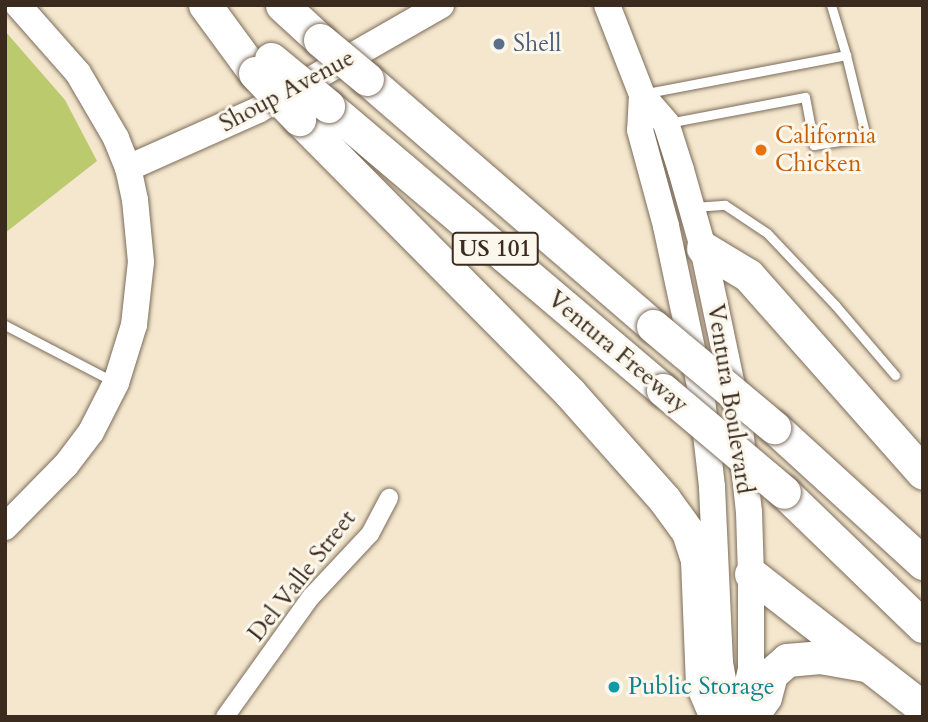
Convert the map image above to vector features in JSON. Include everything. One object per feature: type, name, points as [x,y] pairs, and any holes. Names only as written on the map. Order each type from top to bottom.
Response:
[{"type":"highway","name":"Ventura Freeway","points":[[207,5],[263,66],[313,113],[663,390],[784,492],[923,626]]},
{"type":"highway","name":"Ventura Freeway","points":[[282,5],[653,326],[774,427],[923,563]]},
{"type":"highway","points":[[313,113],[570,393],[672,510],[692,541],[697,560],[702,684],[716,717]]},
{"type":"highway","points":[[703,248],[748,275],[923,473]]},
{"type":"highway","points":[[751,574],[923,708]]},
{"type":"highway","points":[[751,717],[765,697],[771,674],[787,660],[820,657],[871,666]]},
{"type":"main road","points":[[5,527],[66,465],[91,432],[116,383],[134,325],[141,262],[128,168],[100,107],[78,74],[18,5]]},
{"type":"main road","name":"Shoup Avenue","points":[[128,168],[258,110],[442,5]]},
{"type":"main road","name":"Ventura Boulevard","points":[[607,5],[642,94],[666,123],[703,248],[739,419],[749,512],[751,574],[751,668],[740,717]]},
{"type":"main road","name":"Ventura Boulevard","points":[[642,94],[640,130],[666,226],[701,390],[712,487],[720,663],[730,717]]},
{"type":"main road","points":[[712,487],[727,549],[751,574]]},
{"type":"street","name":"Del Valle Street","points":[[225,717],[311,597],[370,534],[390,498]]},
{"type":"lane","points":[[666,123],[805,97],[814,145],[866,137],[831,5]]},
{"type":"lane","points":[[642,94],[846,55]]},
{"type":"lane","points":[[692,207],[725,205],[767,233],[836,306],[895,375]]},
{"type":"lane","points":[[5,325],[116,383]]},
{"type":"green space","points":[[5,31],[65,100],[97,161],[5,233]]},
{"type":"place","name":"Shell","points":[[499,44]]},
{"type":"place","name":"California Chicken","points":[[761,150]]},
{"type":"place","name":"Public Storage","points":[[614,687]]}]
